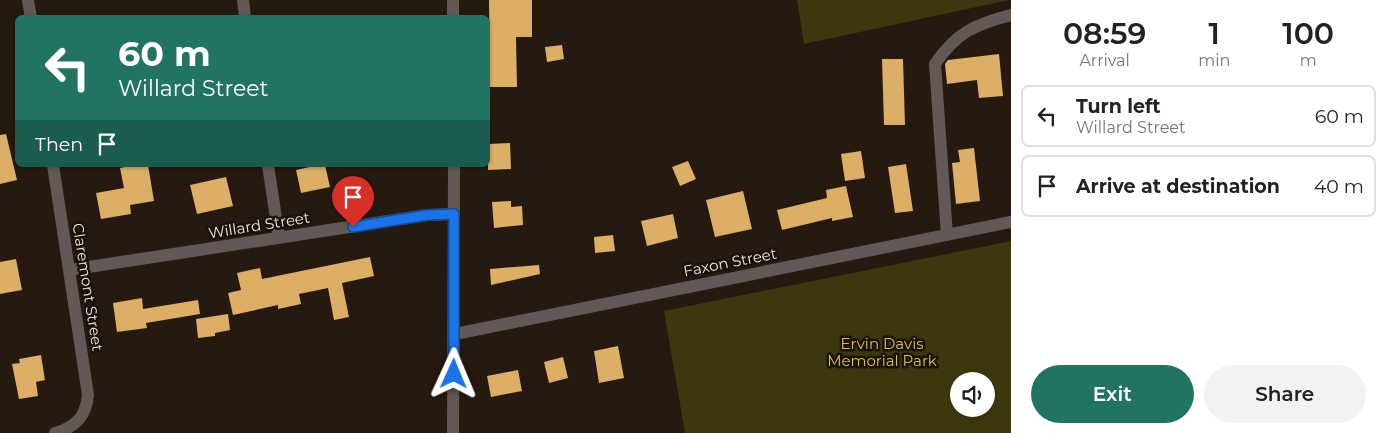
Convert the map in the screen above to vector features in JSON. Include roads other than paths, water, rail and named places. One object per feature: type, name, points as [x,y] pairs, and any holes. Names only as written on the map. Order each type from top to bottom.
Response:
[{"type":"street","points":[[28,0],[30,15]]},
{"type":"street","points":[[242,0],[244,15]]},
{"type":"street","points":[[453,0],[453,15]]},
{"type":"street","points":[[947,235],[935,64],[957,38],[970,28],[1011,15]]},
{"type":"street","name":"Claremont Street","points":[[53,167],[88,395],[84,414],[73,426],[55,433]]},
{"type":"street","points":[[268,167],[279,238]]},
{"type":"street","points":[[454,167],[454,433]]},
{"type":"street","name":"Willard Street","points":[[69,270],[427,215],[454,214]]},
{"type":"street","name":"Faxon Street","points":[[455,334],[1011,222]]},
{"type":"park label","name":"Ervin Davis Memorial Park","points":[[882,352]]}]
